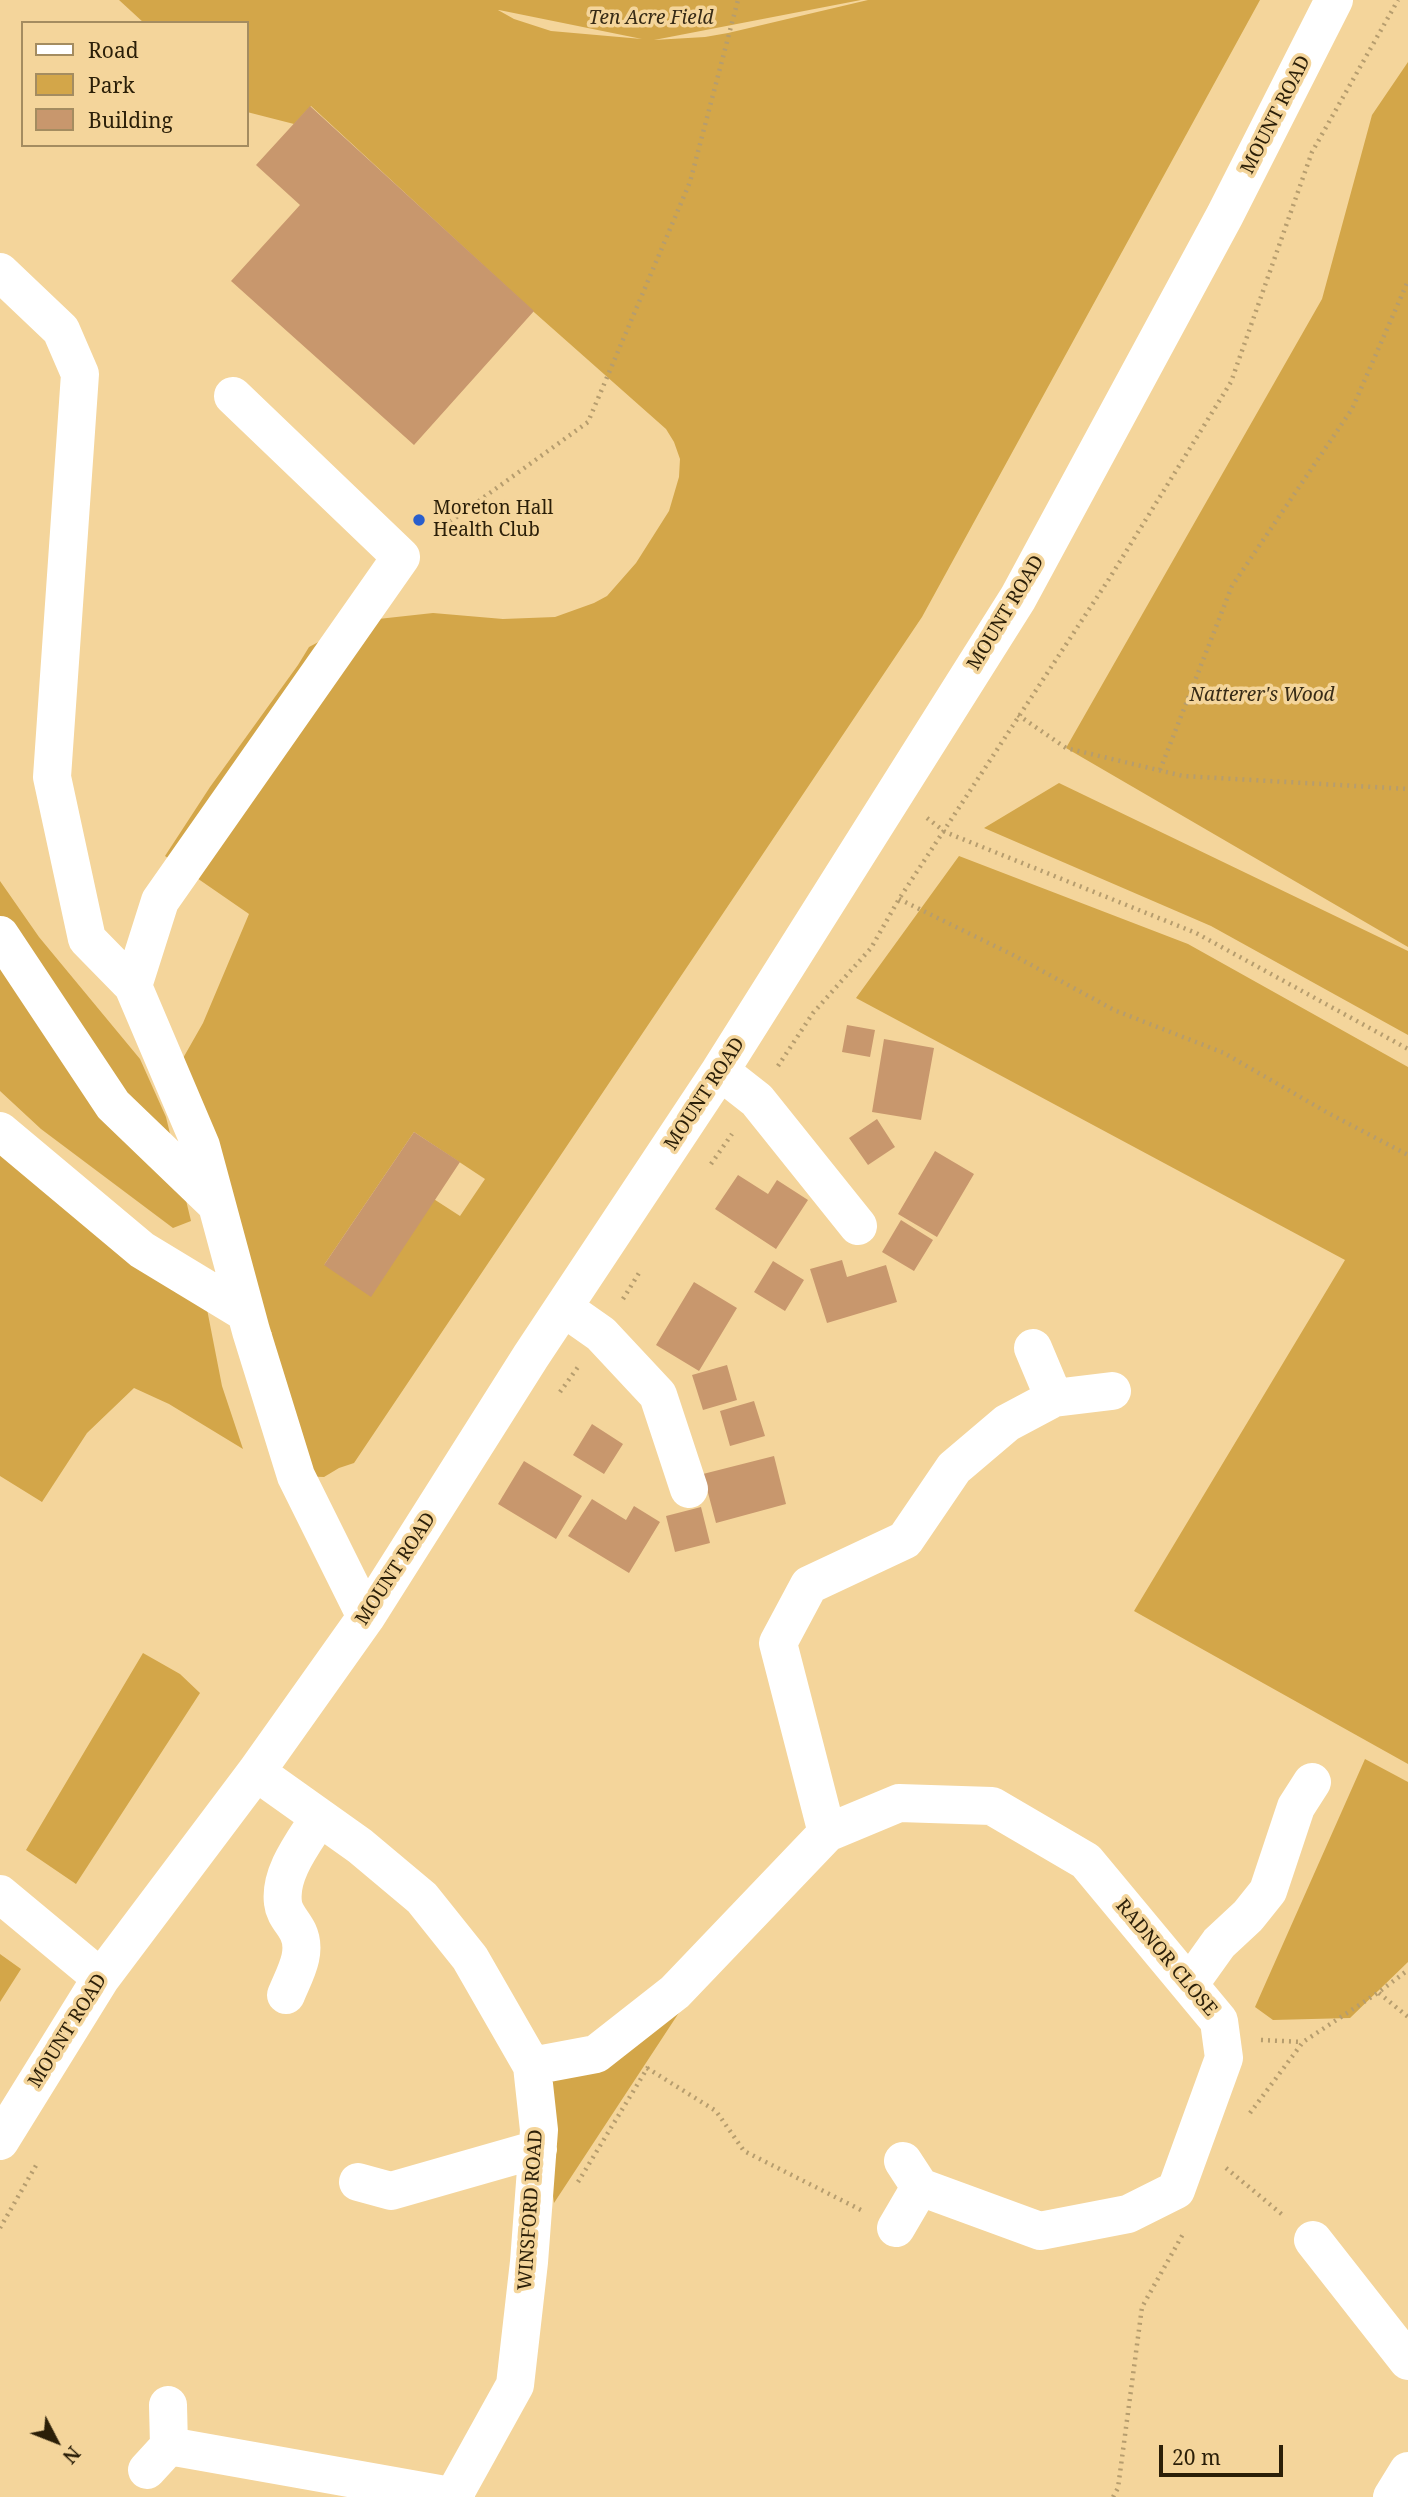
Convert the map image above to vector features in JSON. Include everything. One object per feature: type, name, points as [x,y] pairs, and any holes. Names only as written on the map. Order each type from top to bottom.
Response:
[{"type":"street","name":"MOUNT ROAD","points":[[0,2141],[101,1978],[256,1772],[366,1617],[531,1356],[720,1070],[1018,598],[1225,215],[1334,0]]},
{"type":"street","points":[[0,272],[61,330],[80,374],[52,777],[87,939],[133,986],[201,1146],[246,1313],[296,1476],[366,1617]]},
{"type":"street","points":[[133,986],[160,901],[401,557],[233,396]]},
{"type":"street","points":[[0,935],[113,1105],[217,1205]]},
{"type":"street","points":[[720,1070],[757,1100],[858,1226]]},
{"type":"street","points":[[0,1131],[142,1250],[246,1313]]},
{"type":"street","points":[[564,1308],[601,1334],[658,1395],[689,1489]]},
{"type":"street","points":[[1033,1348],[1054,1398]]},
{"type":"street","points":[[827,1833],[778,1643],[809,1585],[905,1540],[954,1468],[1007,1423],[1054,1398],[1112,1391]]},
{"type":"street","name":"WINSFORD ROAD","points":[[168,2405],[158,2458],[455,2496],[515,2385],[538,2149],[539,2130],[532,2066],[470,1958],[422,1898],[360,1846],[256,1772]]},
{"type":"street","points":[[1189,1985],[1219,1943],[1248,1916],[1268,1891],[1296,1807],[1312,1782]]},
{"type":"street","name":"RADNOR CLOSE","points":[[532,2066],[596,2054],[675,1992],[827,1833],[899,1803],[992,1806],[1086,1861],[1219,2021],[1224,2058],[1176,2190],[1128,2214],[1040,2231],[911,2174],[896,2228]]},
{"type":"street","points":[[286,1995],[303,1952],[299,1934],[282,1901],[284,1882],[295,1857],[319,1818]]},
{"type":"street","points":[[0,1894],[101,1978]]},
{"type":"street","points":[[358,2182],[391,2191],[538,2149]]},
{"type":"street","points":[[1313,2240],[1408,2361]]},
{"type":"street","points":[[1392,2497],[1408,2471]]},
{"type":"path","points":[[401,557],[588,422],[690,182],[738,0]]},
{"type":"path","points":[[1160,771],[1233,586],[1352,409],[1408,281]]},
{"type":"path","points":[[1018,715],[1066,748],[1183,776],[1408,789]]},
{"type":"path","points":[[895,795],[945,832],[1196,933],[1408,1049]]},
{"type":"path","points":[[899,899],[1114,1010],[1224,1053],[1328,1113],[1408,1154]]},
{"type":"path","points":[[1246,2117],[1303,2042],[1379,1993],[1408,1970]]},
{"type":"path","points":[[1379,1993],[1408,2017]]},
{"type":"path","points":[[571,2193],[654,2056]]},
{"type":"path","points":[[647,2068],[716,2111],[744,2151],[896,2228]]},
{"type":"path","points":[[1217,2176],[1223,2165],[1313,2240]]},
{"type":"path","points":[[1113,2497],[1118,2488],[1142,2307],[1186,2230]]},
{"type":"green space","name":"Ten Acre Field","points":[[119,0],[861,0],[654,40],[728,33],[868,0],[1260,0],[922,617],[354,1463],[324,1477],[296,1476],[253,1350],[272,1333],[238,1290],[178,1067],[203,1023],[249,914],[165,856],[309,647],[347,627],[369,620],[433,613],[503,619],[555,617],[594,603],[607,596],[636,563],[669,511],[679,477],[680,459],[666,429],[535,313],[311,106],[294,124],[248,112],[248,21],[142,21]],"holes":[[[499,10],[642,39],[551,31],[514,19]],[[414,1132],[485,1179],[460,1216],[426,1194],[324,1265]]]},
{"type":"green space","name":"Natterer's Wood","points":[[1408,62],[1408,947],[1066,748],[1322,299],[1372,115]]},
{"type":"green space","points":[[1059,783],[1408,951],[1408,1035],[1211,926],[984,828]]},
{"type":"green space","points":[[959,856],[1188,944],[1408,1067],[1408,1764],[1134,1611],[1345,1260],[856,998]]},
{"type":"green space","points":[[0,881],[39,937],[140,1059],[166,1117],[191,1221],[173,1228],[41,1129],[0,1091]]},
{"type":"green space","points":[[0,1121],[206,1304],[222,1386],[243,1449],[169,1404],[134,1388],[87,1433],[42,1502],[0,1476]]},
{"type":"green space","points":[[143,1653],[180,1674],[200,1693],[76,1884],[26,1850]]},
{"type":"green space","points":[[1365,1759],[1408,1782],[1408,1962],[1350,2018],[1273,2020],[1255,2007]]},
{"type":"green space","points":[[0,1954],[21,1969],[0,2002]]},
{"type":"green space","points":[[705,1973],[554,2203],[536,2065]]},
{"type":"building","points":[[310,106],[534,311],[414,445],[231,281],[300,205],[256,165]]},
{"type":"building","points":[[847,1025],[875,1030],[870,1057],[842,1052]]},
{"type":"building","points":[[884,1039],[934,1048],[921,1120],[872,1112]]},
{"type":"building","points":[[877,1119],[895,1147],[868,1165],[849,1138]]},
{"type":"building","points":[[414,1132],[460,1162],[371,1297],[324,1265]]},
{"type":"building","points":[[935,1151],[974,1174],[937,1237],[898,1214]]},
{"type":"building","points":[[738,1175],[768,1194],[777,1180],[808,1200],[776,1249],[715,1209]]},
{"type":"building","points":[[901,1220],[933,1240],[914,1271],[882,1252]]},
{"type":"building","points":[[842,1260],[847,1277],[886,1265],[897,1302],[827,1323],[810,1269]]},
{"type":"building","points":[[773,1261],[804,1280],[785,1311],[754,1292]]},
{"type":"building","points":[[694,1282],[737,1308],[699,1371],[656,1345]]},
{"type":"building","points":[[727,1365],[737,1400],[703,1410],[692,1375]]},
{"type":"building","points":[[754,1401],[765,1436],[730,1446],[720,1411]]},
{"type":"building","points":[[592,1424],[623,1444],[604,1474],[573,1455]]},
{"type":"building","points":[[774,1456],[786,1504],[716,1523],[703,1474]]},
{"type":"building","points":[[524,1461],[582,1496],[556,1539],[498,1504]]},
{"type":"building","points":[[592,1499],[626,1520],[634,1506],[660,1522],[629,1573],[568,1536]]},
{"type":"building","points":[[701,1507],[710,1543],[675,1552],[666,1516]]},
{"type":"place","name":"Moreton Hall Health Club","points":[[419,520]]}]
